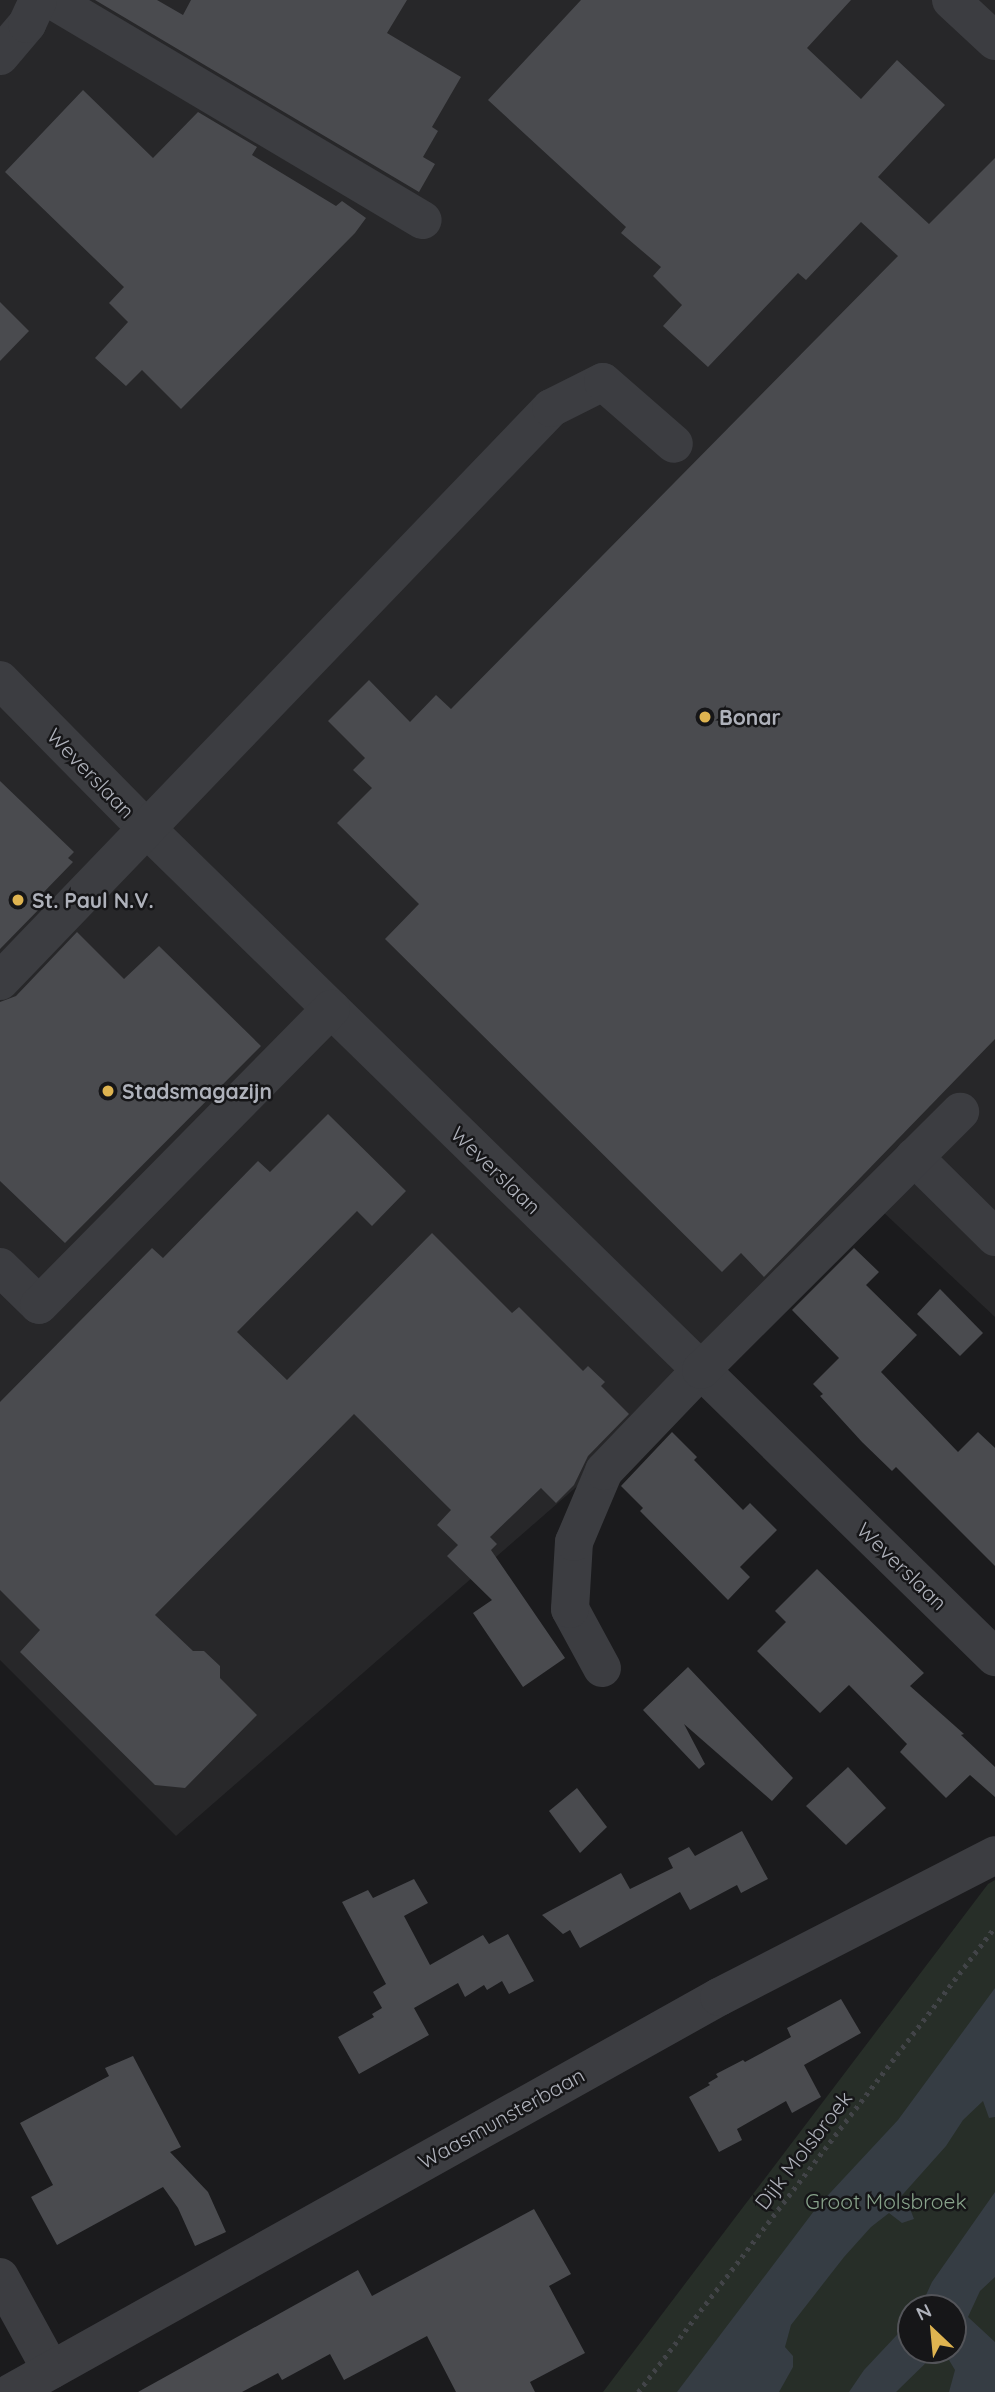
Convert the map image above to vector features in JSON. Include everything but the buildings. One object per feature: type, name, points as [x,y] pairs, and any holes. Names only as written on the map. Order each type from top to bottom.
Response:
[{"type":"street","points":[[0,56],[27,24],[38,0]]},
{"type":"street","points":[[52,0],[423,220]]},
{"type":"street","points":[[951,0],[995,41]]},
{"type":"street","points":[[0,981],[551,408],[603,382],[674,444]]},
{"type":"street","name":"Weverslaan","points":[[0,680],[148,830],[995,1657]]},
{"type":"street","points":[[0,1267],[39,1305],[331,1009]]},
{"type":"street","points":[[602,1668],[569,1609],[574,1542],[604,1471],[701,1370],[960,1112]]},
{"type":"street","points":[[914,1157],[995,1237]]},
{"type":"street","name":"Waasmunsterbaan","points":[[12,2392],[719,1997],[995,1855]]},
{"type":"street","points":[[0,2277],[51,2371]]},
{"type":"path","name":"Dijk Molsbroek","points":[[638,2392],[995,1927]]},
{"type":"shaded area","points":[[0,0],[995,0],[995,1317],[881,1210],[691,1387],[176,1836],[0,1660]]},
{"type":"shaded area","points":[[995,1988],[995,2117],[989,2118],[983,2101],[963,2120],[946,2146],[896,2202],[900,2207],[909,2206],[914,2219],[902,2223],[889,2213],[871,2227],[844,2257],[791,2325],[785,2347],[793,2356],[793,2367],[779,2392],[677,2392],[817,2207],[898,2120]]},
{"type":"shaded area","points":[[995,2192],[995,2277],[980,2291],[968,2317],[995,2342],[995,2392],[949,2392],[955,2370],[951,2364],[967,2364],[967,2294],[926,2294]]},
{"type":"shaded area","points":[[897,2335],[897,2364],[925,2364],[896,2392],[849,2392],[864,2370]]},
{"type":"green space","name":"Groot Molsbroek","points":[[995,1880],[995,2392],[603,2392],[988,1884]]},
{"type":"place","name":"Bonar","points":[[705,717]]},
{"type":"place","name":"St. Paul N.V.","points":[[18,900]]},
{"type":"place","name":"Stadsmagazijn","points":[[108,1091]]}]
